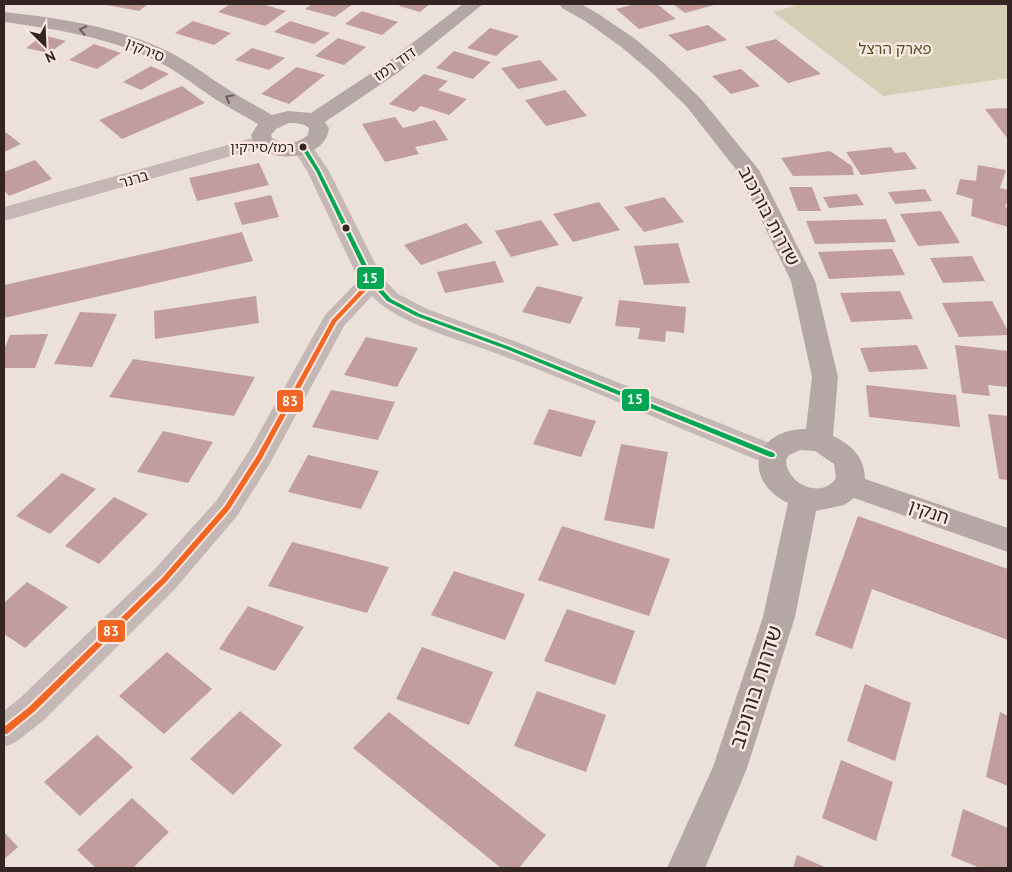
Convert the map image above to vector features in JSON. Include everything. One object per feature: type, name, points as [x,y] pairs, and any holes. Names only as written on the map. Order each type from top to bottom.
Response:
[{"type":"street","name":"דוד רמז","points":[[313,121],[392,68],[474,4]]},
{"type":"street","name":"שדרות בורוכוב","points":[[568,4],[591,17],[627,42],[657,67],[694,103],[748,170],[803,281],[825,377],[819,441]]},
{"type":"street","name":"סירקין","points":[[4,17],[65,26],[94,32],[130,43],[185,68],[267,132]]},
{"type":"street","points":[[288,117],[306,118],[313,121],[320,128],[318,137],[315,141],[303,147],[284,150],[275,148],[267,132],[288,117]]},
{"type":"street","name":"ברנר","points":[[4,214],[267,132]]},
{"type":"street","points":[[303,147],[318,171],[372,281],[389,300],[418,314],[508,348],[772,455]]},
{"type":"street","points":[[4,731],[32,709],[164,580],[227,508],[259,458],[334,322],[372,281]]},
{"type":"street","points":[[796,440],[819,441],[837,450],[849,464],[852,475],[850,485],[843,493],[831,498],[818,500],[804,498],[780,485],[773,475],[771,465],[772,455],[786,443],[796,440]]},
{"type":"street","name":"חנקין","points":[[850,485],[1008,540]]},
{"type":"street","name":"שדרות בורוכוב","points":[[686,868],[730,768],[779,617],[804,498]]},
{"type":"green space","name":"פארק הרצל","points":[[800,4],[1008,4],[1008,78],[883,96],[773,12]]},
{"type":"building","points":[[101,4],[148,4],[139,11]]},
{"type":"building","points":[[230,4],[262,4],[286,11],[265,26],[218,12]]},
{"type":"building","points":[[312,4],[353,4],[335,17],[305,9]]},
{"type":"building","points":[[401,4],[430,4],[420,12],[399,6]]},
{"type":"building","points":[[635,4],[657,4],[676,19],[639,29],[616,9]]},
{"type":"building","points":[[673,4],[718,4],[685,13]]},
{"type":"building","points":[[362,11],[398,22],[382,35],[345,24]]},
{"type":"building","points":[[193,21],[231,33],[214,45],[175,33]]},
{"type":"building","points":[[290,21],[330,33],[314,44],[274,32]]},
{"type":"building","points":[[708,25],[727,40],[687,51],[668,35]]},
{"type":"building","points":[[490,28],[519,36],[496,56],[467,48]]},
{"type":"building","points":[[43,35],[66,41],[49,53],[26,48]]},
{"type":"building","points":[[338,38],[366,47],[344,65],[315,56]]},
{"type":"building","points":[[776,39],[821,74],[788,83],[745,47]]},
{"type":"building","points":[[94,44],[121,53],[97,69],[69,60]]},
{"type":"building","points":[[252,48],[285,58],[269,70],[235,60]]},
{"type":"building","points":[[454,51],[491,62],[473,79],[436,68]]},
{"type":"building","points":[[540,60],[558,80],[518,89],[501,68]]},
{"type":"building","points":[[151,66],[169,74],[141,90],[123,82]]},
{"type":"building","points":[[297,67],[325,75],[289,104],[261,94]]},
{"type":"building","points":[[741,69],[760,86],[731,94],[712,76]]},
{"type":"building","points":[[424,74],[448,81],[438,90],[467,99],[449,115],[421,106],[414,112],[389,104]]},
{"type":"building","points":[[182,86],[205,103],[122,139],[99,120]]},
{"type":"building","points":[[565,90],[587,116],[546,126],[525,100]]},
{"type":"building","points":[[1008,108],[1008,138],[1007,138],[985,109]]},
{"type":"building","points":[[395,117],[403,128],[435,120],[448,140],[415,147],[419,154],[385,162],[362,124]]},
{"type":"building","points":[[4,131],[21,144],[4,152]]},
{"type":"building","points":[[891,147],[895,153],[905,152],[917,169],[861,175],[846,152]]},
{"type":"building","points":[[830,151],[852,166],[854,175],[793,176],[781,158]]},
{"type":"building","points":[[35,160],[52,179],[9,196],[4,190],[4,172]]},
{"type":"building","points":[[259,163],[269,185],[197,201],[189,178]]},
{"type":"building","points":[[978,165],[1006,170],[1000,188],[1008,190],[1008,200],[1005,207],[1008,208],[1008,227],[971,216],[973,199],[956,194],[960,179],[976,181]]},
{"type":"building","points":[[789,187],[812,187],[821,211],[798,211]]},
{"type":"building","points":[[925,189],[932,201],[895,204],[888,192]]},
{"type":"building","points":[[857,194],[864,205],[829,208],[823,197]]},
{"type":"building","points":[[271,195],[279,217],[242,225],[234,203]]},
{"type":"building","points":[[664,197],[684,222],[644,232],[624,207]]},
{"type":"building","points":[[599,202],[620,230],[573,242],[553,214]]},
{"type":"building","points":[[941,211],[960,243],[918,246],[900,214]]},
{"type":"building","points":[[886,219],[896,242],[815,244],[806,221]]},
{"type":"building","points":[[541,220],[559,245],[511,257],[495,231]]},
{"type":"building","points":[[466,223],[483,243],[421,265],[404,245]]},
{"type":"building","points":[[242,232],[253,261],[4,318],[4,285]]},
{"type":"building","points":[[678,243],[690,283],[644,285],[634,246]]},
{"type":"building","points":[[892,249],[905,275],[829,279],[818,252]]},
{"type":"building","points":[[972,256],[985,281],[943,283],[930,258]]},
{"type":"building","points":[[495,261],[504,282],[445,293],[437,272]]},
{"type":"building","points":[[537,286],[583,297],[570,324],[522,312]]},
{"type":"building","points":[[900,291],[913,319],[851,322],[840,293]]},
{"type":"building","points":[[256,296],[259,323],[155,339],[154,311]]},
{"type":"building","points":[[619,300],[686,307],[684,333],[666,331],[665,342],[638,339],[640,328],[615,326]]},
{"type":"building","points":[[992,301],[1008,331],[1008,335],[959,337],[942,303]]},
{"type":"building","points":[[80,312],[117,314],[92,367],[54,364]]},
{"type":"building","points":[[48,334],[35,368],[4,368],[4,350],[10,335]]},
{"type":"building","points":[[366,337],[418,348],[397,387],[344,375]]},
{"type":"building","points":[[917,345],[928,369],[869,372],[860,348]]},
{"type":"building","points":[[955,345],[1008,351],[1008,387],[988,385],[990,396],[962,393]]},
{"type":"building","points":[[133,359],[255,377],[234,416],[109,397]]},
{"type":"building","points":[[866,385],[956,395],[960,427],[869,417]]},
{"type":"building","points":[[331,390],[395,402],[378,440],[312,427]]},
{"type":"building","points":[[549,409],[596,421],[581,457],[533,444]]},
{"type":"building","points":[[988,414],[1008,416],[1008,480],[999,479]]},
{"type":"building","points":[[163,431],[213,442],[188,483],[137,472]]},
{"type":"building","points":[[621,444],[668,452],[654,529],[604,520]]},
{"type":"building","points":[[308,455],[379,471],[361,509],[288,492]]},
{"type":"building","points":[[62,473],[96,489],[50,534],[16,516]]},
{"type":"building","points":[[114,497],[148,514],[99,564],[65,546]]},
{"type":"building","points":[[858,516],[1008,569],[1008,640],[872,589],[852,649],[815,635]]},
{"type":"building","points":[[562,526],[670,559],[649,616],[538,580]]},
{"type":"building","points":[[292,542],[389,567],[367,613],[268,586]]},
{"type":"building","points":[[454,571],[525,594],[505,640],[431,615]]},
{"type":"building","points":[[27,582],[68,607],[25,648],[4,634],[4,603]]},
{"type":"building","points":[[248,606],[304,627],[275,671],[219,649]]},
{"type":"building","points":[[567,609],[635,631],[615,685],[544,661]]},
{"type":"building","points":[[422,647],[493,672],[469,725],[396,699]]},
{"type":"building","points":[[167,652],[212,689],[164,734],[119,696]]},
{"type":"building","points":[[865,684],[911,703],[895,761],[847,741]]},
{"type":"building","points":[[537,691],[606,715],[586,772],[514,746]]},
{"type":"building","points":[[240,711],[282,745],[233,795],[190,759]]},
{"type":"building","points":[[389,712],[546,835],[519,868],[501,868],[353,748]]},
{"type":"building","points":[[1000,712],[1008,716],[1008,786],[986,777]]},
{"type":"building","points":[[97,735],[133,767],[80,816],[44,782]]},
{"type":"building","points":[[841,760],[893,782],[876,841],[822,818]]},
{"type":"building","points":[[132,798],[169,832],[133,868],[96,868],[77,850]]},
{"type":"building","points":[[963,809],[1008,828],[1008,868],[980,868],[951,856]]},
{"type":"building","points":[[4,832],[18,847],[4,859]]},
{"type":"building","points":[[797,855],[827,868],[793,868]]},
{"type":"transit line","name":"15","points":[[303,147],[318,171],[372,281],[389,300],[418,315],[508,348],[772,455]]},
{"type":"transit line","name":"83","points":[[4,731],[32,709],[164,580],[227,508],[259,458],[334,321],[372,281]]},
{"type":"place","name":"רמז/סירקין","points":[[303,147]]}]
